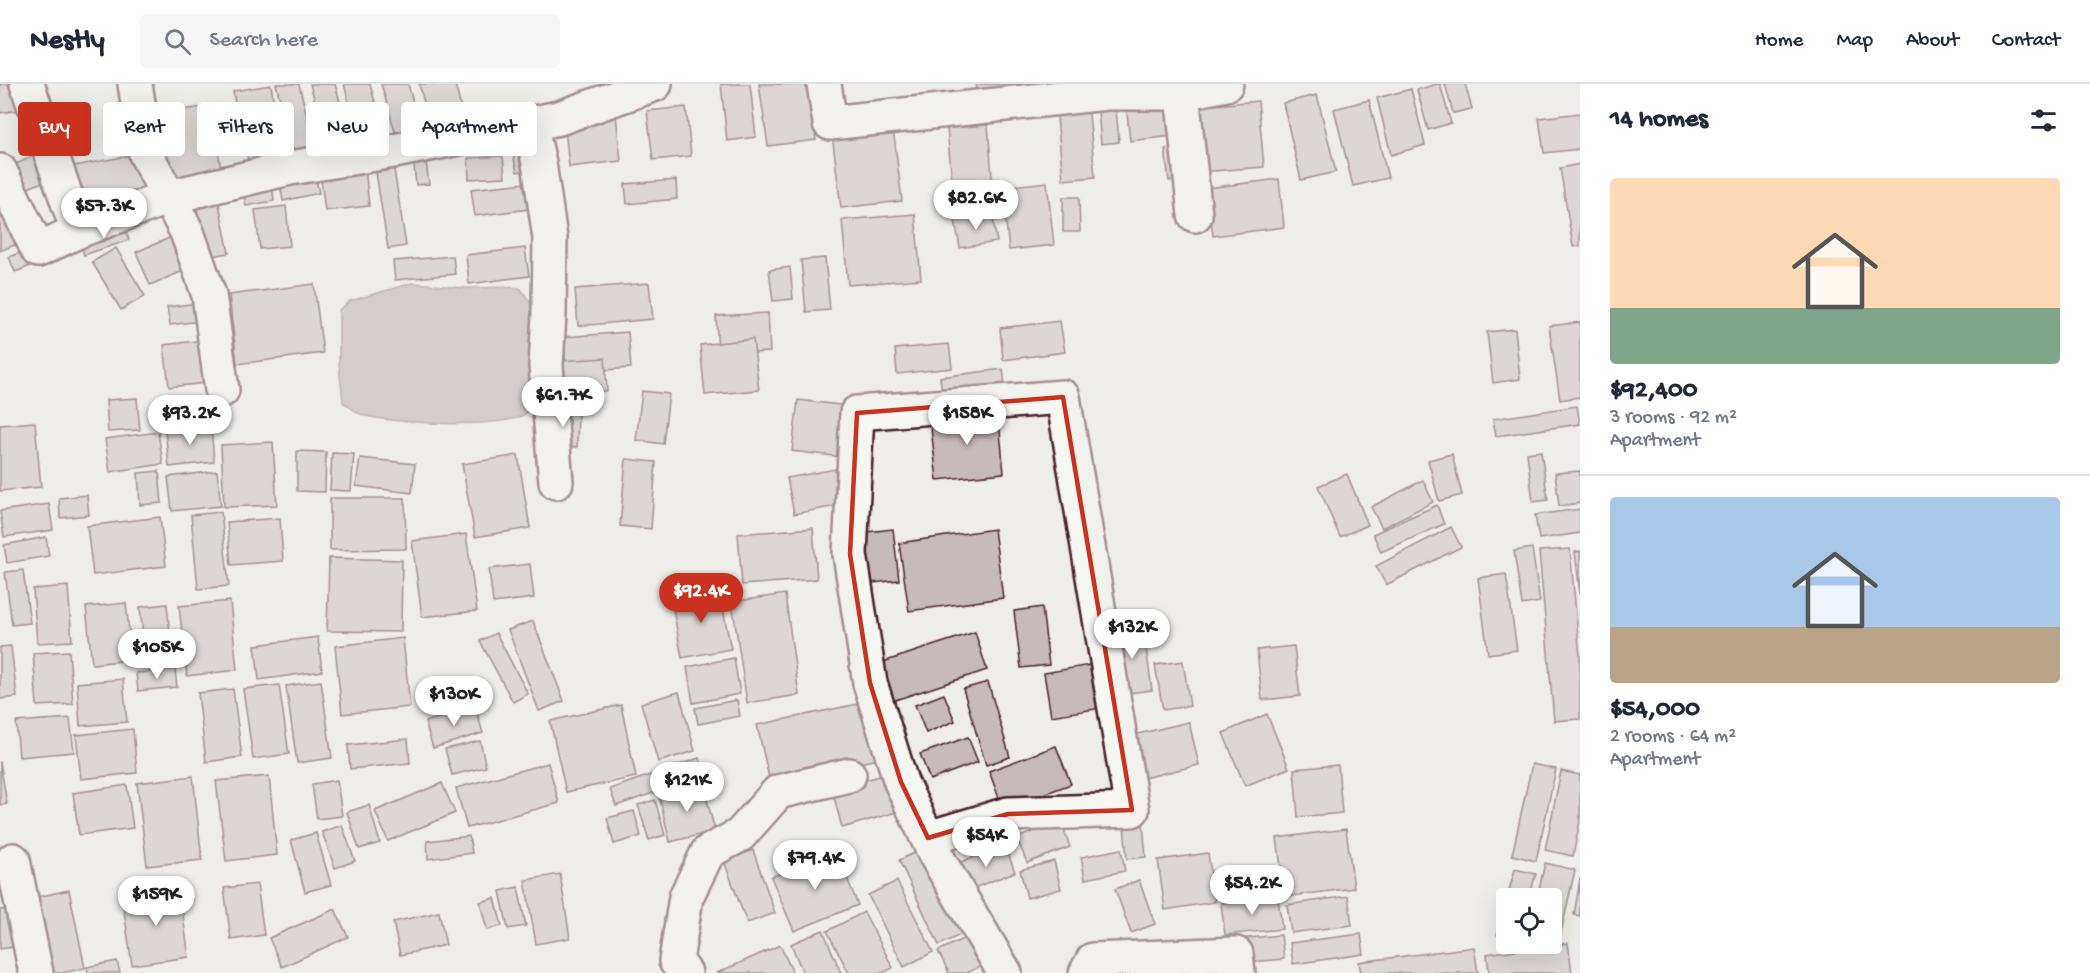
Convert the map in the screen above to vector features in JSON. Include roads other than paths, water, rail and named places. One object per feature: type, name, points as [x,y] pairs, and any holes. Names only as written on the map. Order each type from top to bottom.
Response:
[{"type":"street","points":[[27,84],[78,231]]},
{"type":"street","points":[[135,84],[146,154],[187,232],[209,295],[222,390]]},
{"type":"street","points":[[537,122],[559,118],[655,84]]},
{"type":"street","points":[[824,84],[830,123],[1060,91],[1106,93],[1226,84]]},
{"type":"street","points":[[1181,88],[1195,215]]},
{"type":"street","points":[[0,171],[38,250],[78,231],[169,197],[290,168],[401,150]]},
{"type":"street","points":[[537,156],[550,238],[546,366],[556,482]]},
{"type":"street","points":[[928,838],[1008,814],[1132,810],[1063,397],[857,412],[850,554],[870,683],[901,782],[928,838],[1005,973]]},
{"type":"street","points":[[685,973],[676,961],[686,897],[708,852],[740,835],[778,792],[849,775]]},
{"type":"street","points":[[13,860],[36,973]]},
{"type":"street","points":[[1086,973],[1092,960],[1236,954],[1238,973]]}]
